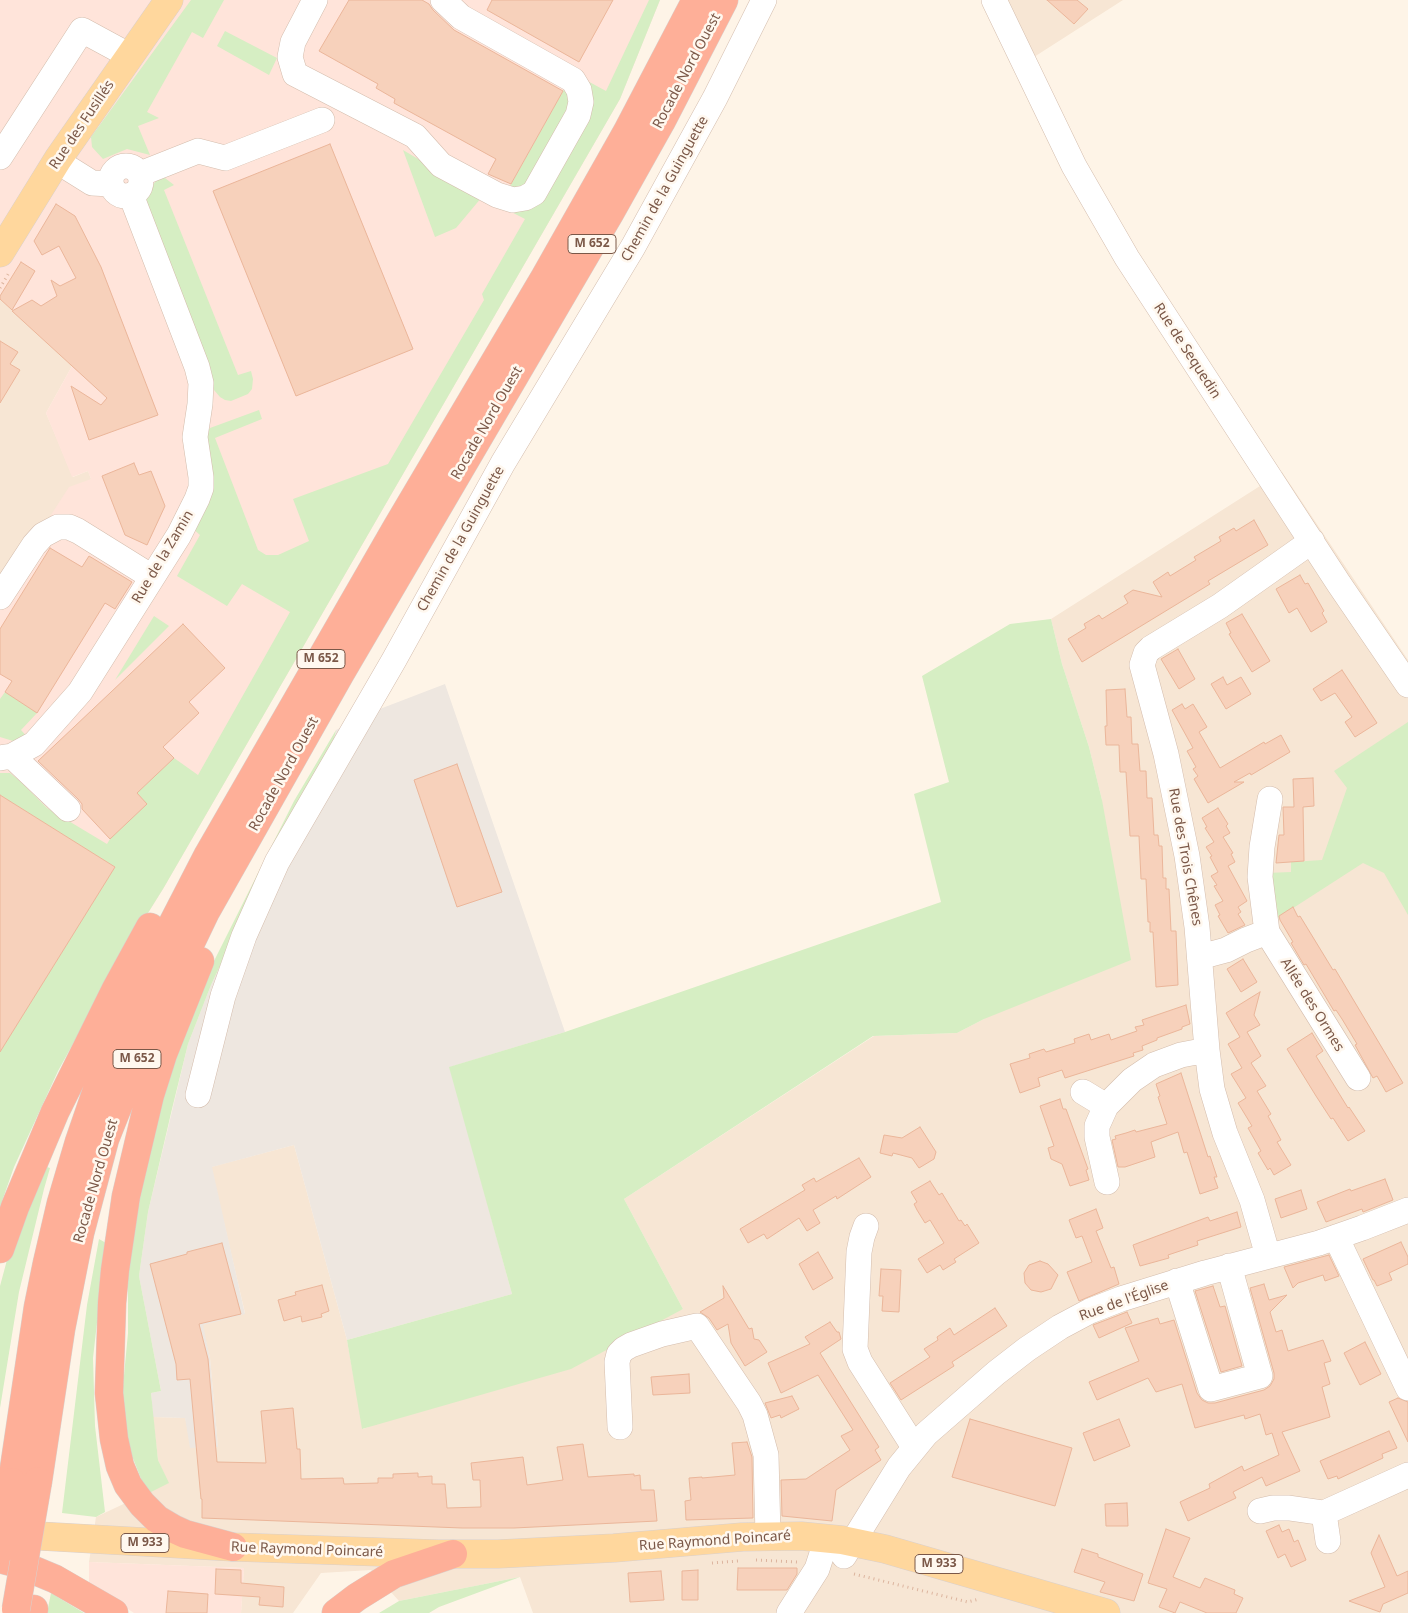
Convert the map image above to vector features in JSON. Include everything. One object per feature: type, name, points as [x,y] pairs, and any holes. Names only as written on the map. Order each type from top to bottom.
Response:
[{"type":"highway","points":[[627,132],[638,94],[676,0]]},
{"type":"highway","name":"Rocade Nord Ouest","points":[[25,1611],[33,1484],[38,1306],[46,1263],[61,1203],[82,1134],[110,1056],[142,983],[208,854],[544,278],[627,132],[696,0]]},
{"type":"highway","name":"Rocade Nord Ouest","points":[[0,1550],[33,1484],[72,1268],[98,1164],[116,1110],[146,1036],[206,911],[340,674],[610,213],[661,122],[724,0]]},
{"type":"highway","points":[[661,122],[723,26],[737,0]]},
{"type":"highway","points":[[233,1547],[185,1534],[157,1519],[142,1504],[128,1485],[124,1476],[114,1439],[109,1393],[115,1270],[133,1162],[150,1095],[163,1054],[208,944],[340,674]]},
{"type":"highway","points":[[0,1249],[15,1207],[48,1128],[88,1042],[116,989],[193,855],[244,790]]},
{"type":"highway","points":[[336,1613],[357,1597],[394,1574],[453,1554]]},
{"type":"highway","points":[[0,1559],[19,1564],[55,1579],[114,1613]]},
{"type":"main road","name":"Rue des Fusillés","points":[[0,253],[58,159],[166,1]]},
{"type":"main road","name":"Rue Raymond Poincaré","points":[[0,1534],[233,1547],[453,1554],[530,1553],[768,1536],[800,1536],[839,1552],[1058,1613]]},
{"type":"main road","name":"Rue Raymond Poincaré","points":[[614,1548],[785,1549],[904,1554],[1106,1613]]},
{"type":"street","points":[[315,0],[292,42],[290,57],[295,74],[415,136],[441,165],[497,195],[513,200],[524,198],[534,193],[578,115],[581,102],[578,90],[573,80],[461,17],[443,0]]},
{"type":"street","name":"Chemin de la Guinguette","points":[[198,1095],[222,996],[244,936],[277,862],[394,660],[503,463],[633,247],[715,98],[764,0]]},
{"type":"street","name":"Rue de Sequedin","points":[[994,0],[1074,166],[1126,258],[1370,631],[1408,685]]},
{"type":"street","points":[[0,157],[82,30],[130,56]]},
{"type":"street","points":[[58,159],[68,168],[92,183],[127,184],[198,151],[225,158],[322,120]]},
{"type":"street","name":"Rue de la Zamin","points":[[6,757],[34,744],[80,692],[179,534],[201,488],[195,438],[201,383],[197,367],[127,184]]},
{"type":"street","points":[[0,597],[34,545],[43,535],[58,528],[69,527],[78,531],[152,577]]},
{"type":"street","name":"Rue des Trois Chênes","points":[[1268,1256],[1247,1185],[1215,1102],[1207,1050],[1194,902],[1182,826],[1158,720],[1143,671],[1143,659],[1151,648],[1220,606],[1312,541]]},
{"type":"street","points":[[6,757],[68,809]]},
{"type":"street","name":"Allée des Ormes","points":[[1270,799],[1262,847],[1260,877],[1267,932],[1358,1078]]},
{"type":"street","points":[[1200,957],[1226,950],[1267,932]]},
{"type":"street","points":[[1107,1182],[1097,1132],[1100,1118],[1106,1106],[1132,1080],[1154,1065],[1181,1055],[1207,1050]]},
{"type":"street","points":[[1082,1092],[1106,1106]]},
{"type":"street","name":"Rue de l'Église","points":[[789,1613],[817,1569],[839,1552],[914,1447],[961,1402],[1042,1338],[1075,1319],[1121,1299],[1229,1266],[1336,1237],[1408,1210]]},
{"type":"street","points":[[866,1226],[859,1252],[855,1349],[860,1362],[914,1447]]},
{"type":"street","points":[[1336,1237],[1408,1388]]},
{"type":"street","points":[[1177,1281],[1210,1389],[1260,1376],[1229,1266]]},
{"type":"street","points":[[620,1427],[617,1362],[619,1354],[631,1345],[662,1334],[697,1326],[749,1403],[757,1422],[766,1455],[768,1536]]},
{"type":"street","points":[[1260,1511],[1272,1508],[1289,1508],[1324,1513],[1408,1475]]},
{"type":"street","points":[[1324,1513],[1328,1541]]},
{"type":"path","points":[[839,1552],[962,1601]]},
{"type":"shaded area","points":[[0,0],[660,0],[620,99],[163,889],[42,1084],[0,1186],[0,594],[69,487],[91,479],[88,471],[72,477],[46,413],[72,366],[0,299]]},
{"type":"shaded area","points":[[983,0],[1123,0],[1034,57]]},
{"type":"shaded area","points":[[0,299],[72,366],[46,413],[73,477],[88,471],[91,479],[0,594]]},
{"type":"shaded area","points":[[1282,472],[1408,660],[1408,1613],[533,1613],[520,1577],[399,1601],[371,1570],[321,1573],[293,1613],[241,1613],[244,1568],[89,1562],[96,1517],[168,1483],[158,1460],[153,1417],[185,1418],[196,1448],[218,1447],[210,1358],[202,1325],[245,1313],[211,1167],[294,1145],[347,1340],[363,1429],[683,1309],[624,1199],[874,1036],[957,1033],[984,1019],[1102,800],[1089,747],[1062,664],[1051,619]]},
{"type":"shaded area","points":[[445,684],[565,1032],[450,1067],[512,1294],[347,1340],[294,1145],[212,1167],[245,1314],[203,1325],[210,1358],[218,1447],[190,1448],[185,1418],[153,1417],[151,1393],[161,1391],[139,1276],[148,1212],[188,1044],[211,985],[235,934],[331,753],[336,730],[372,712]]},
{"type":"shaded area","points":[[89,1562],[244,1568],[241,1613],[134,1613],[89,1583]]},
{"type":"green space","points":[[191,0],[224,0],[203,38],[192,32],[147,112],[159,118],[138,126],[150,155],[127,149],[103,159],[92,147],[91,137]]},
{"type":"green space","points":[[649,0],[660,0],[620,99],[163,889],[121,956],[58,1071],[14,1167],[0,1207],[0,1052],[115,867],[0,795],[0,773],[10,773],[47,808],[107,844],[147,804],[137,793],[174,758],[198,775],[290,612],[242,584],[227,606],[177,576],[200,535],[191,527],[204,438],[210,428],[259,410],[262,419],[215,438],[258,550],[266,555],[278,555],[309,541],[293,499],[388,464],[484,300],[482,294],[525,219],[482,197],[525,209],[582,78],[606,91]]},
{"type":"green space","points":[[225,31],[277,58],[269,75],[217,46]]},
{"type":"green space","points":[[567,84],[572,104],[530,187],[508,190]]},
{"type":"green space","points":[[403,150],[482,197],[456,228],[435,237]]},
{"type":"green space","points":[[159,178],[165,178],[174,185],[164,190],[238,375],[251,371],[253,379],[252,389],[248,394],[231,401],[220,397],[210,381],[143,203],[151,187]]},
{"type":"green space","points":[[154,616],[169,626],[115,680]]},
{"type":"green space","points":[[1051,619],[1062,664],[1089,747],[1102,800],[1131,960],[984,1019],[957,1033],[873,1036],[624,1199],[683,1309],[571,1369],[362,1429],[347,1340],[512,1294],[449,1067],[565,1032],[941,902],[914,794],[949,782],[922,676],[1010,624]]},
{"type":"green space","points":[[5,692],[37,713],[21,730],[30,740],[13,741],[0,737],[0,699]]},
{"type":"green space","points":[[1408,722],[1408,915],[1384,873],[1363,863],[1273,921],[1266,873],[1291,872],[1291,862],[1322,860],[1347,788],[1334,771]]},
{"type":"green space","points":[[336,730],[331,753],[235,934],[211,985],[188,1044],[148,1212],[139,1276],[161,1391],[151,1393],[158,1460],[169,1483],[147,1494],[127,1443],[122,1397],[128,1333],[128,1272],[147,1155],[175,1058],[213,963],[294,801]]},
{"type":"green space","points":[[44,1166],[50,1168],[19,1292],[0,1408],[0,1286],[14,1234]]},
{"type":"green space","points":[[99,1239],[106,1243],[93,1358],[95,1426],[105,1512],[96,1517],[62,1513],[87,1305]]},
{"type":"green space","points":[[520,1577],[439,1607],[429,1613],[379,1613],[399,1601]]},
{"type":"green space","points":[[51,1593],[84,1613],[47,1613]]},
{"type":"building","points":[[349,0],[422,0],[429,4],[454,30],[563,91],[511,184],[488,174],[496,159],[394,103],[395,99],[376,88],[378,84],[319,51]]},
{"type":"building","points":[[492,0],[613,0],[579,62],[487,10]]},
{"type":"building","points":[[1047,0],[1077,0],[1088,9],[1074,24]]},
{"type":"building","points":[[330,144],[413,349],[296,396],[213,191]]},
{"type":"building","points":[[56,204],[75,216],[101,267],[158,415],[89,440],[71,386],[101,405],[107,398],[12,311],[32,300],[41,306],[57,296],[51,280],[60,286],[76,278],[59,246],[42,255],[34,241]]},
{"type":"building","points":[[21,262],[35,271],[12,310],[0,299],[0,296]]},
{"type":"building","points":[[0,341],[18,352],[10,364],[20,370],[0,403]]},
{"type":"building","points":[[134,463],[139,475],[151,471],[165,506],[147,545],[125,535],[102,476]]},
{"type":"building","points":[[1254,520],[1268,545],[1208,581],[1210,584],[1082,662],[1068,639],[1086,628],[1084,624],[1099,615],[1102,619],[1128,603],[1124,596],[1133,590],[1162,597],[1153,582],[1168,572],[1170,576],[1196,560],[1194,557],[1221,541],[1219,537],[1234,528],[1236,531]]},
{"type":"building","points":[[50,548],[82,567],[89,556],[132,582],[115,609],[105,603],[37,713],[5,692],[12,681],[0,674],[0,629]]},
{"type":"building","points":[[1300,575],[1305,584],[1308,583],[1324,611],[1322,613],[1327,622],[1311,632],[1297,608],[1289,613],[1276,589]]},
{"type":"building","points":[[1242,614],[1270,661],[1252,672],[1229,634],[1231,633],[1226,623]]},
{"type":"building","points":[[183,624],[225,668],[189,702],[199,713],[163,747],[174,758],[137,793],[147,804],[110,839],[82,809],[82,804],[78,799],[38,761]]},
{"type":"building","points":[[1178,649],[1195,679],[1179,689],[1161,659]]},
{"type":"building","points":[[1342,670],[1377,723],[1355,737],[1345,722],[1352,717],[1335,693],[1321,701],[1313,689]]},
{"type":"building","points":[[1223,677],[1227,685],[1241,677],[1251,694],[1226,709],[1211,684]]},
{"type":"building","points":[[1125,689],[1127,717],[1131,717],[1132,744],[1138,744],[1140,771],[1146,771],[1147,798],[1152,798],[1154,835],[1158,835],[1159,846],[1162,846],[1163,878],[1166,878],[1166,889],[1169,889],[1171,931],[1176,931],[1178,985],[1156,987],[1153,932],[1150,932],[1150,922],[1148,922],[1146,879],[1141,879],[1139,836],[1130,836],[1126,772],[1120,772],[1119,745],[1106,745],[1106,690]]},
{"type":"building","points":[[1182,704],[1185,709],[1193,704],[1207,727],[1199,732],[1220,768],[1264,742],[1265,744],[1281,735],[1290,752],[1251,775],[1250,773],[1234,782],[1244,782],[1208,803],[1194,779],[1198,776],[1193,769],[1196,767],[1187,751],[1193,748],[1172,710]]},
{"type":"building","points":[[457,764],[502,892],[457,907],[414,780]]},
{"type":"building","points":[[1313,778],[1314,806],[1303,807],[1304,861],[1276,863],[1279,835],[1284,835],[1283,807],[1294,807],[1293,779]]},
{"type":"building","points":[[0,795],[115,867],[0,1052]]},
{"type":"building","points":[[1218,808],[1228,824],[1226,826],[1230,833],[1223,837],[1233,853],[1231,854],[1235,862],[1228,866],[1247,901],[1238,907],[1241,912],[1238,914],[1245,925],[1228,933],[1218,916],[1220,915],[1215,905],[1223,901],[1214,886],[1217,885],[1211,876],[1218,872],[1210,857],[1212,856],[1206,847],[1214,842],[1205,828],[1207,827],[1202,818]]},
{"type":"building","points":[[1293,907],[1333,970],[1335,969],[1403,1083],[1386,1092],[1377,1076],[1373,1078],[1355,1045],[1357,1044],[1336,1010],[1334,1011],[1306,964],[1304,965],[1280,920],[1279,916]]},
{"type":"building","points":[[1243,959],[1257,982],[1241,992],[1227,969]]},
{"type":"building","points":[[1260,992],[1254,1015],[1260,1025],[1247,1032],[1261,1056],[1251,1063],[1266,1086],[1257,1091],[1271,1114],[1268,1116],[1281,1140],[1277,1142],[1291,1165],[1274,1175],[1270,1168],[1268,1170],[1258,1153],[1261,1151],[1248,1128],[1252,1126],[1238,1103],[1246,1098],[1231,1074],[1242,1068],[1228,1044],[1240,1037],[1226,1013]]},
{"type":"building","points":[[1186,1005],[1190,1024],[1142,1046],[1143,1050],[1133,1053],[1134,1056],[1065,1078],[1062,1070],[1038,1078],[1040,1086],[1020,1093],[1010,1064],[1030,1058],[1029,1054],[1044,1049],[1046,1052],[1075,1043],[1074,1039],[1089,1034],[1091,1040],[1109,1034],[1111,1040],[1137,1031],[1135,1027],[1144,1025],[1142,1020]]},
{"type":"building","points":[[1312,1033],[1323,1051],[1316,1056],[1348,1108],[1365,1131],[1348,1141],[1333,1118],[1331,1119],[1287,1049]]},
{"type":"building","points":[[1181,1073],[1208,1157],[1210,1156],[1217,1177],[1214,1177],[1218,1188],[1200,1194],[1187,1152],[1184,1153],[1178,1132],[1151,1142],[1155,1157],[1125,1167],[1118,1167],[1112,1140],[1116,1139],[1115,1136],[1135,1130],[1136,1132],[1167,1124],[1158,1097],[1160,1096],[1156,1084]]},
{"type":"building","points":[[1060,1099],[1063,1109],[1066,1109],[1088,1169],[1086,1170],[1089,1180],[1070,1186],[1062,1164],[1051,1159],[1048,1148],[1054,1146],[1040,1106]]},
{"type":"building","points":[[920,1127],[936,1152],[934,1159],[919,1168],[912,1158],[893,1153],[892,1156],[880,1153],[884,1135],[902,1138]]},
{"type":"building","points":[[859,1158],[871,1177],[837,1199],[836,1196],[813,1210],[820,1223],[807,1231],[799,1218],[767,1239],[764,1234],[748,1243],[740,1229],[805,1190],[802,1185],[814,1178],[816,1182]]},
{"type":"building","points":[[1385,1179],[1393,1200],[1363,1212],[1362,1209],[1326,1222],[1317,1202],[1350,1189],[1351,1191]]},
{"type":"building","points":[[930,1181],[939,1195],[942,1193],[959,1221],[961,1220],[965,1226],[967,1224],[979,1243],[954,1259],[956,1262],[943,1270],[940,1265],[927,1273],[918,1259],[944,1243],[930,1220],[925,1223],[914,1204],[917,1202],[911,1192]]},
{"type":"building","points":[[1301,1190],[1307,1209],[1281,1218],[1275,1199]]},
{"type":"building","points":[[1096,1209],[1103,1228],[1096,1231],[1111,1268],[1114,1267],[1119,1284],[1079,1301],[1067,1272],[1092,1262],[1082,1236],[1076,1238],[1069,1220]]},
{"type":"building","points":[[1237,1212],[1241,1227],[1197,1241],[1198,1245],[1168,1255],[1169,1258],[1140,1266],[1133,1245],[1208,1217],[1210,1221]]},
{"type":"building","points":[[1401,1242],[1408,1257],[1408,1264],[1389,1273],[1392,1280],[1377,1286],[1363,1259]]},
{"type":"building","points":[[222,1243],[241,1314],[199,1324],[208,1359],[217,1462],[266,1463],[261,1411],[293,1408],[297,1449],[300,1449],[301,1479],[343,1478],[344,1484],[378,1483],[378,1478],[393,1478],[393,1474],[418,1473],[418,1477],[432,1476],[432,1484],[445,1484],[447,1508],[481,1507],[480,1480],[473,1480],[471,1463],[523,1457],[527,1485],[563,1480],[557,1447],[583,1444],[588,1477],[640,1475],[641,1490],[654,1490],[657,1521],[514,1528],[462,1528],[202,1518],[202,1499],[190,1379],[177,1380],[176,1364],[150,1264]]},
{"type":"building","points":[[818,1252],[833,1278],[813,1290],[799,1264]]},
{"type":"building","points":[[1329,1255],[1339,1276],[1325,1281],[1323,1275],[1298,1283],[1293,1288],[1284,1267]]},
{"type":"building","points":[[1040,1261],[1048,1264],[1058,1275],[1051,1289],[1041,1292],[1031,1290],[1025,1283],[1024,1273],[1029,1265]]},
{"type":"building","points":[[881,1269],[901,1270],[899,1312],[882,1311],[883,1296],[879,1296]]},
{"type":"building","points":[[1264,1284],[1269,1300],[1287,1295],[1270,1312],[1276,1332],[1282,1330],[1288,1351],[1323,1340],[1331,1361],[1324,1363],[1330,1384],[1322,1387],[1330,1417],[1282,1432],[1300,1471],[1266,1486],[1262,1477],[1233,1492],[1236,1498],[1188,1521],[1180,1502],[1210,1488],[1209,1484],[1242,1466],[1244,1471],[1279,1455],[1272,1433],[1266,1435],[1260,1414],[1245,1419],[1244,1415],[1195,1428],[1182,1384],[1156,1392],[1148,1378],[1097,1400],[1089,1382],[1139,1361],[1125,1328],[1158,1318],[1160,1324],[1174,1320],[1197,1393],[1202,1400],[1208,1403],[1215,1403],[1264,1390],[1270,1386],[1274,1379],[1274,1373],[1250,1288]]},
{"type":"building","points":[[322,1285],[329,1311],[321,1314],[322,1317],[302,1322],[301,1316],[284,1321],[278,1300],[296,1295],[295,1292]]},
{"type":"building","points":[[723,1286],[749,1329],[752,1328],[754,1339],[759,1340],[767,1352],[745,1366],[731,1343],[728,1324],[717,1330],[709,1318],[700,1312],[724,1298]]},
{"type":"building","points":[[1213,1286],[1220,1307],[1225,1306],[1242,1366],[1221,1372],[1195,1291]]},
{"type":"building","points":[[995,1308],[1007,1326],[952,1362],[954,1366],[901,1400],[890,1383],[930,1357],[924,1349],[938,1340],[937,1337],[950,1328],[954,1335]]},
{"type":"building","points":[[1127,1312],[1132,1323],[1099,1338],[1093,1325]]},
{"type":"building","points":[[830,1322],[839,1332],[841,1339],[820,1353],[879,1447],[875,1450],[881,1460],[836,1490],[832,1521],[782,1516],[781,1480],[806,1479],[850,1450],[841,1436],[853,1430],[818,1375],[781,1393],[768,1363],[810,1344],[805,1337]]},
{"type":"building","points":[[1365,1342],[1381,1374],[1360,1385],[1344,1353]]},
{"type":"building","points":[[689,1374],[690,1393],[653,1395],[651,1377]]},
{"type":"building","points":[[792,1396],[799,1409],[781,1418],[780,1415],[771,1418],[765,1403]]},
{"type":"building","points":[[1398,1398],[1408,1402],[1408,1442],[1389,1402]]},
{"type":"building","points":[[970,1419],[1072,1448],[1055,1506],[952,1477]]},
{"type":"building","points":[[1119,1419],[1130,1446],[1094,1461],[1083,1433]]},
{"type":"building","points":[[1389,1431],[1397,1448],[1382,1454],[1383,1458],[1338,1479],[1337,1476],[1328,1479],[1320,1461]]},
{"type":"building","points":[[747,1442],[752,1457],[753,1518],[686,1520],[685,1501],[691,1500],[689,1478],[735,1475],[732,1443]]},
{"type":"building","points":[[1127,1503],[1128,1526],[1106,1526],[1105,1504]]},
{"type":"building","points":[[1279,1525],[1282,1532],[1289,1529],[1294,1542],[1298,1540],[1306,1560],[1291,1567],[1285,1554],[1278,1558],[1266,1531]]},
{"type":"building","points":[[1166,1529],[1190,1538],[1173,1577],[1200,1588],[1205,1578],[1235,1590],[1234,1594],[1243,1598],[1236,1613],[1207,1613],[1180,1602],[1175,1613],[1159,1607],[1167,1589],[1148,1583]]},
{"type":"building","points":[[1379,1535],[1397,1576],[1408,1571],[1408,1593],[1383,1604],[1380,1612],[1349,1601],[1385,1587],[1371,1553]]},
{"type":"building","points":[[1082,1549],[1143,1574],[1134,1601],[1100,1592],[1105,1582],[1074,1572]]},
{"type":"building","points":[[738,1568],[797,1568],[797,1574],[787,1590],[737,1590]]},
{"type":"building","points":[[216,1569],[241,1570],[241,1583],[284,1587],[283,1607],[259,1605],[260,1597],[215,1594]]},
{"type":"building","points":[[698,1570],[698,1600],[682,1600],[682,1571]]},
{"type":"building","points":[[661,1571],[664,1600],[630,1602],[628,1573]]},
{"type":"building","points":[[168,1591],[208,1594],[207,1613],[166,1613]]}]
